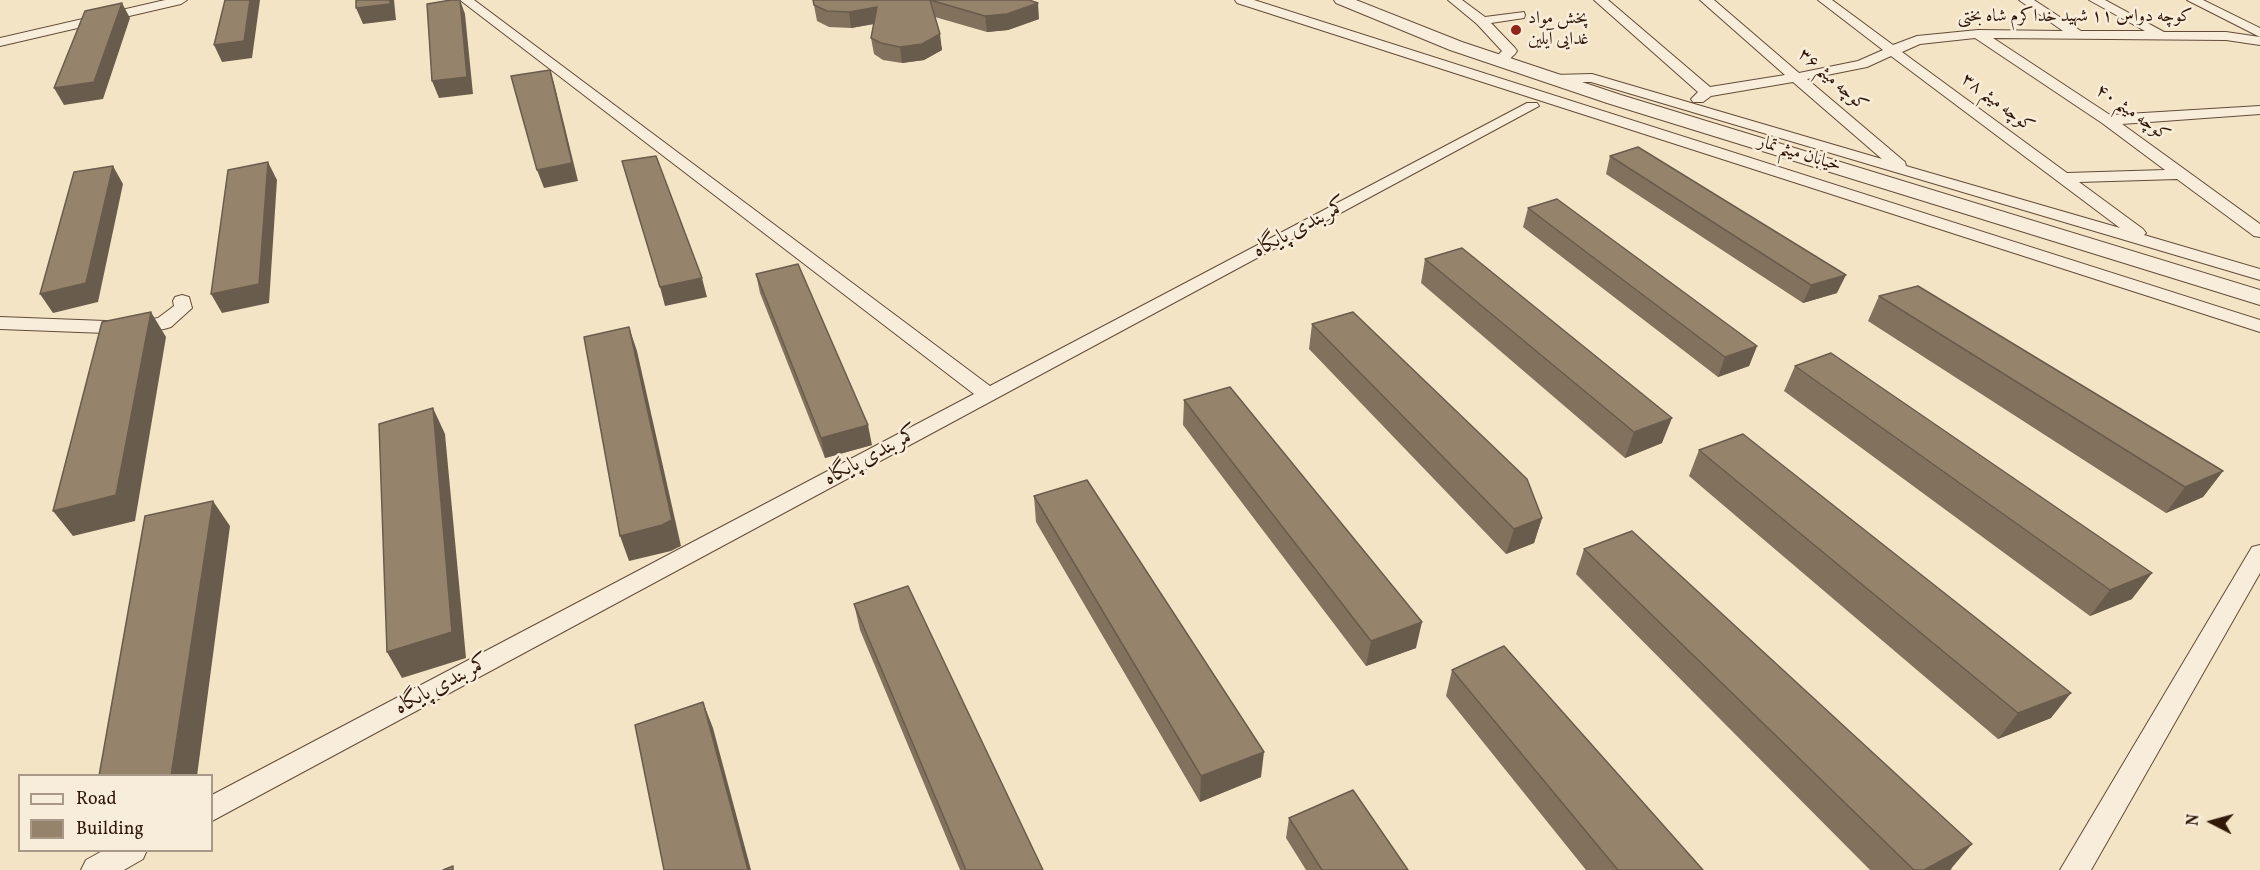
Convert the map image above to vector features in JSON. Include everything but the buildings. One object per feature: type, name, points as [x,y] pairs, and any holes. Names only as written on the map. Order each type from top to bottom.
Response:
[{"type":"street","points":[[0,42],[182,0]]},
{"type":"street","points":[[466,0],[989,395]]},
{"type":"street","points":[[1241,0],[2260,326]]},
{"type":"street","name":"خیابان میثم تمار","points":[[1342,0],[1456,46],[1553,79],[1683,112],[1929,196],[2260,298]]},
{"type":"street","points":[[1454,0],[1482,21],[1510,51],[1500,61]]},
{"type":"street","points":[[1600,0],[1707,92],[1683,112]]},
{"type":"street","name":"کوچه میثم ۳۶","points":[[1706,0],[1798,77],[1902,169],[1929,196]]},
{"type":"street","name":"کوچه میثم ۳۸","points":[[1824,0],[2147,241]]},
{"type":"street","points":[[2025,0],[2077,34]]},
{"type":"street","points":[[2095,0],[2162,35]]},
{"type":"street","points":[[2193,0],[2260,33]]},
{"type":"street","points":[[1482,21],[1519,15]]},
{"type":"street","name":"کوچه دواس ۱۱ شهید خداکرم شاه بختی","points":[[1707,92],[1862,64],[1917,40],[1978,34],[2162,35],[2234,37],[2260,41]]},
{"type":"street","name":"کوچه میثم ۴۰","points":[[1978,34],[2107,120],[2260,232]]},
{"type":"street","points":[[2234,37],[2260,52]]},
{"type":"street","name":"کمربندی پایگاه","points":[[213,808],[1532,106]]},
{"type":"street","points":[[2107,120],[2260,110]]},
{"type":"street","points":[[1683,112],[1902,169],[2260,274]]},
{"type":"street","points":[[2064,178],[2183,174]]},
{"type":"street","points":[[0,323],[132,328],[164,323],[183,308],[182,301]]},
{"type":"street","points":[[2075,870],[2260,553]]},
{"type":"street","points":[[96,870],[129,852]]},
{"type":"place","name":"پخش مواد غدایی آیلین","points":[[1516,30]]}]
